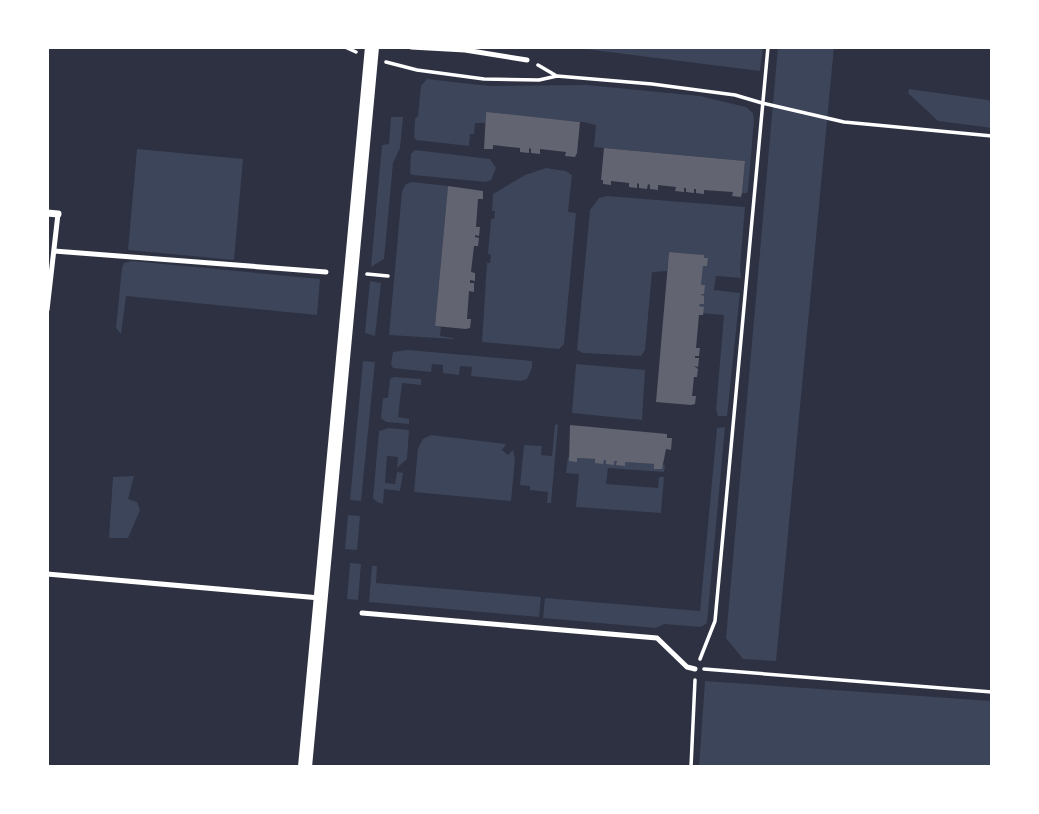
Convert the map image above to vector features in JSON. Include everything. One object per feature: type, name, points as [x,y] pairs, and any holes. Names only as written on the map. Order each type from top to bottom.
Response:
[{"type":"main road","points":[[305,767],[370,54]]},
{"type":"street","points":[[47,214],[58,214]]},
{"type":"lane","points":[[411,47],[466,50],[527,60]]},
{"type":"lane","points":[[47,310],[58,214]]},
{"type":"lane","points":[[54,251],[326,272]]},
{"type":"lane","points":[[47,574],[320,598]]},
{"type":"lane","points":[[362,613],[657,638],[687,667],[695,669]]},
{"type":"path","points":[[345,47],[417,70],[463,77],[539,80],[557,76],[680,87],[735,95],[844,122],[992,136]]},
{"type":"path","points":[[691,767],[695,669],[715,621],[768,47]]},
{"type":"path","points":[[527,60],[557,76]]},
{"type":"path","points":[[695,669],[992,692]]},
{"type":"shaded area","points":[[569,47],[763,47],[760,71]]},
{"type":"shaded area","points":[[778,47],[834,47],[776,661],[743,659],[726,638]]},
{"type":"shaded area","points":[[427,79],[489,86],[587,85],[700,96],[746,107],[753,113],[754,120],[747,193],[742,193],[745,161],[594,147],[596,125],[583,122],[486,113],[485,123],[475,123],[469,146],[416,140],[415,119],[418,116],[421,86]]},
{"type":"shaded area","points":[[909,89],[988,100],[992,103],[992,128],[938,121],[908,93]]},
{"type":"shaded area","points":[[391,117],[403,117],[400,148],[393,163],[384,259],[371,267],[382,145],[389,144]]},
{"type":"shaded area","points":[[137,149],[243,159],[234,260],[128,250]]},
{"type":"shaded area","points":[[415,150],[490,159],[496,168],[491,180],[486,182],[413,175],[410,174],[411,154]]},
{"type":"shaded area","points":[[546,168],[566,171],[572,175],[568,212],[576,213],[564,344],[559,349],[482,342],[487,263],[490,263],[491,255],[488,254],[491,219],[494,219],[495,211],[492,211],[493,194],[525,175]]},
{"type":"shaded area","points":[[412,182],[448,186],[435,326],[441,327],[440,336],[454,339],[389,335],[402,191],[406,184]]},
{"type":"shaded area","points":[[607,196],[745,207],[741,278],[716,276],[714,290],[740,293],[727,416],[718,416],[716,410],[724,315],[699,313],[703,255],[669,252],[667,271],[652,272],[645,350],[641,356],[583,353],[577,350],[590,210],[599,198]]},
{"type":"shaded area","points":[[132,261],[320,279],[317,315],[126,296],[121,334],[116,328],[122,268],[124,263]]},
{"type":"shaded area","points":[[370,281],[381,283],[375,336],[365,333]]},
{"type":"shaded area","points":[[408,350],[532,361],[532,368],[527,379],[521,381],[471,376],[472,367],[460,366],[459,375],[443,373],[443,365],[432,364],[431,372],[393,368],[393,352]]},
{"type":"shaded area","points":[[363,361],[375,362],[361,501],[350,500]]},
{"type":"shaded area","points":[[576,364],[645,370],[642,420],[572,413]]},
{"type":"shaded area","points":[[390,379],[421,379],[421,385],[402,383],[398,417],[409,419],[409,424],[386,422],[381,418],[383,398],[388,398]]},
{"type":"shaded area","points":[[555,424],[558,425],[551,503],[547,503],[548,492],[530,490],[530,486],[520,485],[524,445],[542,446],[541,455],[552,456]]},
{"type":"shaded area","points":[[725,427],[707,623],[701,627],[664,624],[656,628],[543,618],[545,598],[700,611],[717,428]]},
{"type":"shaded area","points":[[389,428],[409,430],[407,459],[397,468],[398,457],[387,456],[385,483],[395,484],[397,472],[403,473],[400,491],[384,489],[383,504],[373,498],[379,431]]},
{"type":"shaded area","points":[[431,435],[506,444],[502,450],[508,455],[513,450],[515,459],[511,501],[414,492],[418,448],[423,439]]},
{"type":"shaded area","points":[[568,457],[665,465],[664,472],[608,468],[606,484],[658,488],[659,477],[664,477],[661,513],[576,507],[579,474],[566,473]]},
{"type":"shaded area","points":[[134,476],[128,499],[137,502],[140,510],[128,538],[109,538],[113,477]]},
{"type":"shaded area","points":[[348,515],[360,516],[357,550],[345,549]]},
{"type":"shaded area","points":[[350,563],[361,564],[358,600],[347,599]]},
{"type":"shaded area","points":[[372,566],[377,566],[376,583],[541,597],[539,617],[369,602]]},
{"type":"shaded area","points":[[705,681],[992,701],[992,767],[699,767]]},
{"type":"building","points":[[486,112],[580,122],[577,153],[575,157],[565,156],[566,152],[540,149],[540,154],[531,153],[529,148],[529,153],[520,152],[520,148],[493,145],[493,149],[484,149]]},
{"type":"building","points":[[604,148],[745,161],[741,197],[732,196],[733,192],[704,190],[704,194],[696,193],[696,189],[694,193],[686,192],[684,188],[684,192],[675,191],[676,187],[658,185],[658,190],[650,189],[648,184],[647,189],[639,188],[637,183],[637,188],[629,187],[629,183],[611,181],[611,185],[603,184],[601,180]]},
{"type":"building","points":[[448,186],[483,191],[483,199],[478,199],[476,227],[480,227],[479,236],[475,237],[479,238],[478,246],[474,246],[471,272],[475,273],[475,281],[470,280],[470,283],[474,283],[474,292],[469,291],[467,319],[471,319],[470,328],[466,329],[435,326]]},
{"type":"building","points":[[669,252],[704,255],[704,258],[708,258],[707,266],[703,266],[701,285],[705,285],[704,294],[701,295],[704,296],[704,304],[699,306],[704,307],[703,315],[699,315],[696,348],[700,348],[699,356],[695,356],[699,358],[698,367],[694,366],[698,369],[697,377],[694,377],[692,396],[696,396],[695,404],[691,405],[656,402]]},
{"type":"building","points":[[570,425],[667,434],[667,438],[672,438],[671,450],[666,449],[662,469],[654,469],[654,464],[625,462],[625,466],[616,465],[617,461],[614,461],[614,465],[606,464],[606,460],[603,464],[595,463],[595,459],[577,458],[577,462],[569,461]]}]
